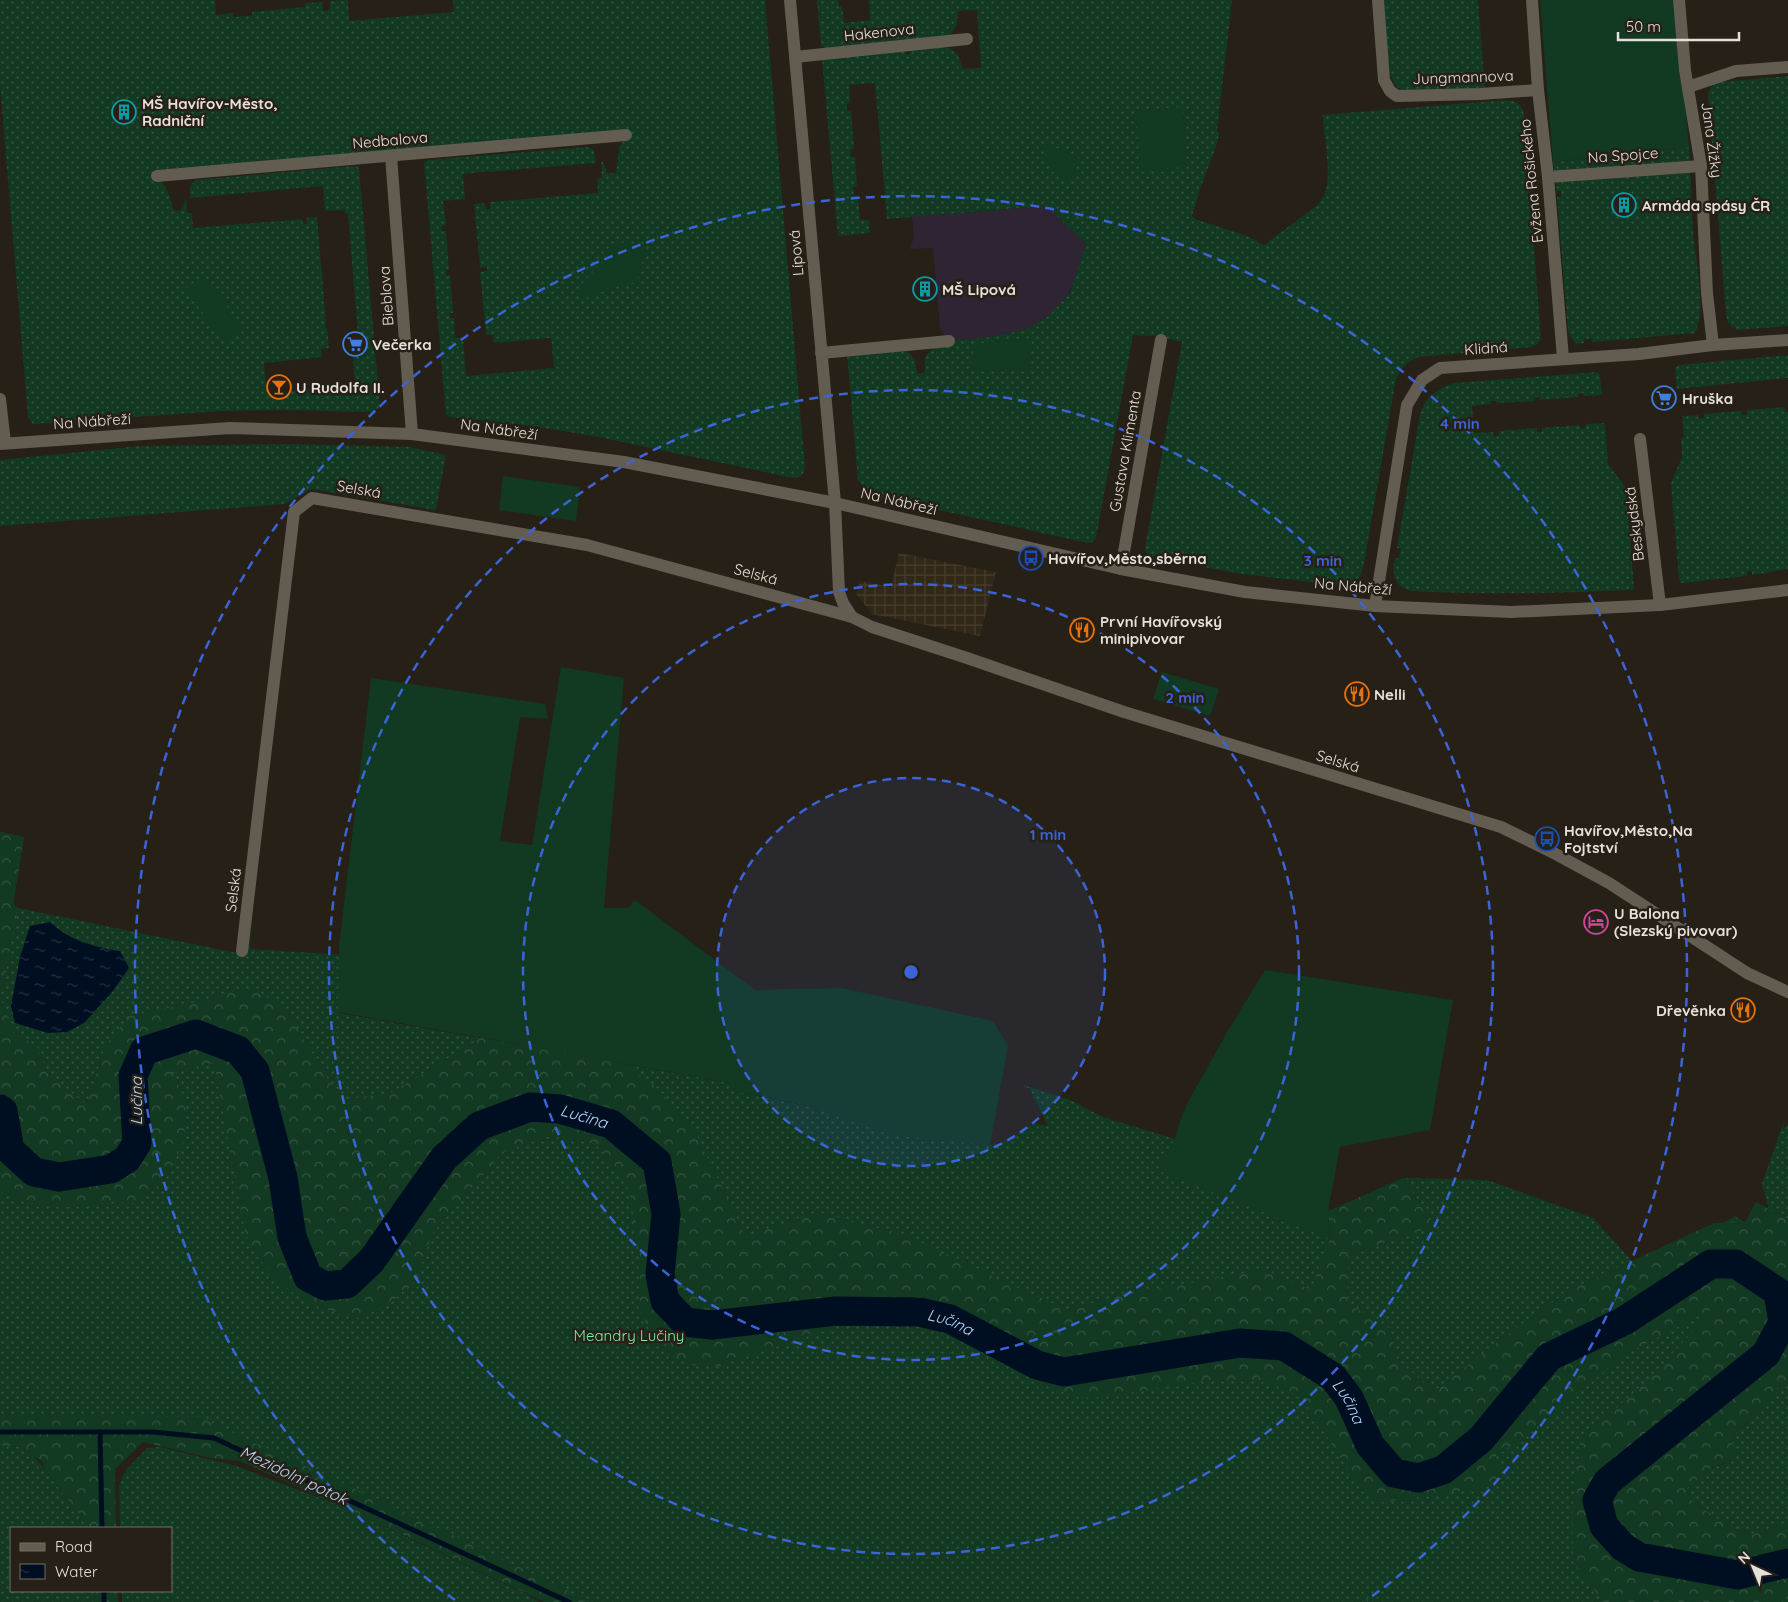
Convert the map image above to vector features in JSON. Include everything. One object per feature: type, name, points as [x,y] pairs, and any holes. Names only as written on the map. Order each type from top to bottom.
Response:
[{"type":"street","name":"Lípová","points":[[790,0],[835,503]]},
{"type":"street","name":"Jungmannova","points":[[1378,0],[1384,80],[1390,92],[1397,96],[1538,90]]},
{"type":"street","name":"Evžena Rošického","points":[[1532,0],[1538,90],[1548,177],[1563,358]]},
{"type":"street","name":"Jana Žižky","points":[[1679,0],[1684,70],[1701,166],[1707,293],[1713,345]]},
{"type":"street","name":"Hakenova","points":[[795,58],[967,39]]},
{"type":"street","points":[[1688,87],[1736,71],[1788,67]]},
{"type":"street","name":"Nedbalova","points":[[157,176],[626,135]]},
{"type":"street","name":"Bieblova","points":[[391,156],[412,434]]},
{"type":"street","name":"Na Spojce","points":[[1548,177],[1701,166]]},
{"type":"street","name":"Gustava Klimenta","points":[[1121,568],[1161,340]]},
{"type":"street","name":"Klidná","points":[[1376,606],[1407,405],[1422,380],[1440,368],[1639,354],[1713,345],[1788,340]]},
{"type":"street","points":[[821,353],[949,341]]},
{"type":"street","points":[[0,399],[2,444]]},
{"type":"street","name":"Na Nábřeží","points":[[2,444],[230,428],[412,434],[624,462],[835,503],[1121,568],[1245,592],[1376,606],[1510,612],[1660,605],[1788,590]]},
{"type":"street","name":"Beskydská","points":[[1640,439],[1660,605]]},
{"type":"street","name":"Selská","points":[[242,952],[294,512],[312,498],[587,545],[852,617],[872,627],[1124,712],[1501,827],[1550,850],[1609,883],[1747,973],[1788,992]]},
{"type":"street","points":[[835,503],[839,592],[843,603],[852,617]]},
{"type":"shaded area","points":[[1046,206],[1086,244],[1073,284],[1066,298],[1048,316],[1027,329],[991,337],[949,341],[940,329],[933,248],[910,249],[914,236],[912,217]]},
{"type":"shaded area","points":[[899,553],[996,572],[980,636],[872,614],[856,594],[860,581],[891,587]]},
{"type":"green space","points":[[0,0],[215,0],[216,15],[233,13],[234,17],[252,16],[252,12],[305,7],[305,3],[322,2],[323,11],[330,10],[330,1],[348,0],[349,21],[454,12],[453,0],[765,0],[804,472],[800,476],[793,478],[599,437],[532,426],[449,417],[446,414],[424,163],[428,160],[587,147],[594,150],[596,163],[463,174],[465,199],[443,201],[446,225],[442,226],[442,231],[446,231],[449,270],[446,270],[446,275],[450,275],[453,313],[450,313],[450,318],[454,318],[455,338],[463,338],[466,376],[554,368],[551,338],[494,343],[493,335],[486,335],[480,272],[487,271],[487,267],[480,268],[474,204],[485,203],[486,210],[490,209],[490,202],[598,193],[597,179],[602,178],[601,162],[603,162],[607,173],[616,173],[619,148],[623,141],[361,153],[154,170],[154,179],[165,187],[170,196],[174,211],[182,210],[186,198],[187,213],[192,213],[193,228],[302,219],[303,224],[307,224],[306,218],[317,217],[325,328],[327,328],[329,348],[321,349],[322,357],[264,363],[267,393],[355,385],[352,347],[359,346],[348,214],[345,214],[345,210],[325,211],[323,186],[190,198],[190,187],[195,180],[355,166],[359,168],[380,407],[373,412],[222,411],[33,424],[28,417],[0,85]]},
{"type":"green space","points":[[817,0],[838,0],[839,6],[842,6],[844,23],[870,20],[869,0],[1232,0],[1217,131],[1219,131],[1218,141],[1192,216],[1195,219],[1247,236],[1264,245],[1316,206],[1325,194],[1328,164],[1323,117],[1321,115],[1507,100],[1514,101],[1522,108],[1524,114],[1541,339],[1532,347],[1418,357],[1402,369],[1396,379],[1363,569],[1358,579],[1346,586],[1242,574],[1150,557],[1146,552],[1145,548],[1182,342],[1154,336],[1133,335],[1096,538],[1093,542],[1088,543],[876,496],[858,480],[847,354],[907,351],[915,359],[917,374],[925,373],[925,357],[932,349],[949,341],[991,337],[1027,329],[1048,316],[1070,293],[1086,244],[1046,206],[887,219],[875,83],[849,85],[850,102],[847,103],[847,111],[851,111],[854,149],[850,150],[851,157],[855,157],[857,186],[853,187],[854,196],[858,196],[860,220],[869,220],[870,233],[838,236],[822,59],[905,50],[906,55],[910,54],[910,49],[944,47],[956,53],[960,59],[962,69],[981,68],[977,10],[958,11],[957,25],[949,36],[825,48],[821,46]]},
{"type":"green space","points":[[1382,0],[1478,0],[1485,90],[1407,94],[1395,85],[1387,69]]},
{"type":"green space","points":[[1540,0],[1676,0],[1689,147],[1553,162]]},
{"type":"green space","points":[[1788,76],[1788,326],[1737,330],[1728,323],[1726,314],[1708,93],[1711,87],[1719,82]]},
{"type":"green space","points":[[1183,107],[1187,167],[1140,170],[1136,111]]},
{"type":"green space","points":[[1047,144],[1078,157],[1075,181],[1061,178],[1053,172],[1043,149]]},
{"type":"green space","points":[[1689,147],[1693,231],[1700,298],[1700,312],[1695,333],[1593,342],[1592,339],[1584,339],[1584,343],[1576,344],[1568,330],[1557,197],[1561,197],[1561,191],[1557,191],[1557,194],[1553,162]]},
{"type":"green space","points":[[616,242],[647,245],[637,282],[613,285],[592,298],[572,295],[614,249]]},
{"type":"green space","points":[[204,275],[243,329],[224,342],[185,289]]},
{"type":"green space","points":[[1032,338],[1029,371],[971,370],[974,344]]},
{"type":"green space","points":[[1788,355],[1788,378],[1677,389],[1675,368],[1679,365]]},
{"type":"green space","points":[[1597,372],[1600,375],[1602,395],[1584,396],[1583,393],[1578,394],[1578,397],[1540,400],[1539,397],[1534,398],[1535,401],[1497,403],[1496,401],[1491,401],[1491,404],[1472,406],[1474,433],[1493,432],[1494,436],[1499,436],[1499,431],[1537,428],[1537,432],[1542,432],[1542,428],[1580,425],[1581,429],[1586,428],[1586,424],[1605,423],[1608,464],[1626,488],[1634,588],[1632,590],[1549,593],[1439,592],[1411,591],[1397,583],[1393,569],[1395,558],[1399,558],[1401,549],[1397,548],[1420,415],[1429,398],[1437,391],[1455,383]]},
{"type":"green space","points":[[1785,407],[1785,412],[1788,412],[1788,569],[1752,575],[1752,571],[1747,572],[1747,576],[1681,583],[1679,580],[1671,483],[1682,457],[1681,438],[1684,437],[1682,416],[1698,415],[1699,419],[1704,418],[1704,414],[1741,411],[1742,415],[1747,415],[1747,410]]},
{"type":"green space","points":[[288,444],[410,447],[446,455],[436,510],[311,489],[285,504],[0,526],[0,460],[140,446]]},
{"type":"green space","points":[[503,476],[580,487],[576,521],[499,510]]},
{"type":"green space","points":[[561,667],[624,678],[604,908],[628,908],[635,900],[755,990],[842,988],[993,1021],[1008,1046],[990,1145],[890,1135],[808,1106],[735,1091],[736,1084],[338,1012],[339,946],[371,678],[545,704],[548,719],[520,717],[500,841],[532,845]]},
{"type":"green space","points":[[1162,672],[1219,689],[1210,716],[1153,699]]},
{"type":"green space","name":"Meandry Lučiny","points":[[0,832],[24,837],[13,904],[18,908],[237,953],[252,918],[250,949],[344,955],[339,1013],[736,1084],[735,1091],[990,1145],[1002,1143],[1035,1123],[1048,1126],[1030,1089],[1017,1083],[1070,1100],[1103,1117],[1175,1139],[1158,1169],[1328,1236],[1330,1239],[1328,1243],[1327,1317],[1420,1435],[1635,1274],[1735,1216],[1788,1252],[1654,1511],[1707,1552],[1788,1536],[1788,1602],[573,1602],[204,1430],[0,1427]]},
{"type":"green space","points":[[0,832],[24,837],[13,904],[18,908],[1,999],[14,1034],[37,1046],[46,1071],[87,1106],[105,1046],[129,1016],[195,1002],[246,988],[282,1004],[341,1100],[391,1093],[481,1038],[626,1064],[657,1088],[696,1134],[746,1237],[817,1212],[905,1235],[1066,1309],[1136,1293],[1264,1269],[1311,1290],[1330,1239],[1328,1211],[1403,1178],[1435,1226],[1348,1255],[1347,1303],[1390,1329],[1397,1360],[1434,1392],[1496,1343],[1573,1288],[1714,1223],[1745,1222],[1756,1202],[1788,1219],[1788,1383],[1777,1388],[1754,1417],[1735,1433],[1732,1445],[1737,1449],[1736,1458],[1711,1468],[1687,1488],[1692,1501],[1726,1524],[1744,1532],[1763,1532],[1788,1521],[1788,1596],[1776,1602],[1603,1602],[1573,1562],[1572,1515],[1580,1441],[1649,1379],[1714,1308],[1624,1355],[1536,1428],[1496,1456],[1503,1478],[1488,1487],[1377,1503],[1360,1488],[1304,1401],[1284,1388],[1251,1379],[1205,1381],[1103,1397],[1081,1398],[1051,1388],[1006,1364],[944,1326],[909,1320],[853,1322],[804,1336],[717,1367],[690,1365],[655,1344],[640,1309],[640,1257],[629,1190],[596,1144],[550,1136],[503,1152],[432,1234],[416,1280],[389,1304],[358,1318],[321,1308],[298,1296],[279,1282],[256,1255],[245,1233],[214,1063],[171,1072],[186,1100],[184,1141],[168,1175],[139,1203],[111,1202],[65,1208],[20,1201],[0,1192]]},
{"type":"green space","points":[[1265,970],[1453,1000],[1430,1130],[1340,1147],[1328,1211],[1330,1239],[1157,1170],[1175,1139],[1189,1100]]},
{"type":"green space","points":[[1784,1121],[1783,1130],[1788,1124],[1788,1219],[1769,1210],[1762,1184]]},
{"type":"green space","points":[[1403,1178],[1487,1180],[1593,1218],[1632,1261],[1573,1288],[1496,1343],[1434,1392],[1397,1360],[1390,1329],[1347,1303],[1348,1255],[1435,1226]]},
{"type":"green space","points":[[1788,1383],[1788,1521],[1763,1532],[1744,1532],[1726,1524],[1692,1501],[1687,1488],[1711,1468],[1724,1464],[1735,1433],[1754,1417],[1777,1388]]},
{"type":"green space","points":[[0,1415],[199,1417],[413,1516],[592,1602],[544,1602],[399,1533],[240,1461],[211,1458],[143,1442],[115,1469],[116,1527],[89,1527],[45,1470],[42,1461],[35,1457],[27,1447],[0,1446]]},
{"type":"green space","points":[[0,1446],[27,1447],[89,1527],[10,1527],[10,1592],[94,1592],[94,1602],[0,1602]]},
{"type":"green space","points":[[160,1447],[236,1466],[343,1507],[526,1594],[539,1602],[122,1602],[122,1592],[172,1592],[172,1527],[120,1527],[119,1485],[125,1471],[147,1448]]},
{"type":"green space","points":[[94,1592],[118,1592],[118,1602],[94,1602]]},
{"type":"water","points":[[51,922],[65,934],[83,942],[120,951],[129,968],[113,991],[84,1023],[67,1032],[48,1033],[15,1023],[11,1006],[20,957],[30,926]]},
{"type":"waterway","name":"Lučina","points":[[0,1109],[3,1111],[10,1150],[34,1172],[59,1177],[111,1169],[127,1159],[137,1143],[133,1076],[144,1051],[196,1034],[238,1050],[255,1071],[283,1178],[292,1237],[308,1277],[325,1286],[347,1284],[372,1260],[444,1158],[479,1126],[530,1107],[560,1109],[611,1124],[657,1162],[666,1214],[660,1274],[665,1301],[685,1322],[712,1325],[836,1311],[919,1312],[950,1319],[1037,1365],[1064,1372],[1240,1343],[1284,1346],[1333,1377],[1349,1398],[1370,1445],[1394,1473],[1418,1478],[1443,1470],[1481,1439],[1549,1357],[1624,1321],[1711,1264],[1736,1264],[1778,1292],[1783,1322],[1766,1354],[1607,1482],[1597,1500],[1604,1526],[1623,1547],[1639,1557],[1738,1575],[1788,1563]]},
{"type":"waterway","name":"Mezidolní potok","points":[[0,1432],[153,1432],[214,1438],[569,1602]]},
{"type":"waterway","points":[[100,1432],[102,1527]]},
{"type":"waterway","points":[[104,1592],[104,1602]]},
{"type":"place","name":"MŠ Havířov-Město, Radniční","points":[[124,112]]},
{"type":"place","name":"Armáda spásy ČR","points":[[1624,205]]},
{"type":"place","name":"MŠ Lipová","points":[[925,289]]},
{"type":"place","name":"Večerka","points":[[355,344]]},
{"type":"place","name":"U Rudolfa II.","points":[[279,387]]},
{"type":"place","name":"Hruška","points":[[1664,398]]},
{"type":"place","name":"Havířov,Město,sběrna","points":[[1031,558]]},
{"type":"place","name":"První Havířovský minipivovar","points":[[1082,630]]},
{"type":"place","name":"Nelli","points":[[1357,694]]},
{"type":"place","name":"Havířov,Město,Na Fojtství","points":[[1547,839]]},
{"type":"place","name":"U Balona (Slezský pivovar)","points":[[1596,922]]},
{"type":"place","name":"Dřevěnka","points":[[1743,1010]]}]
